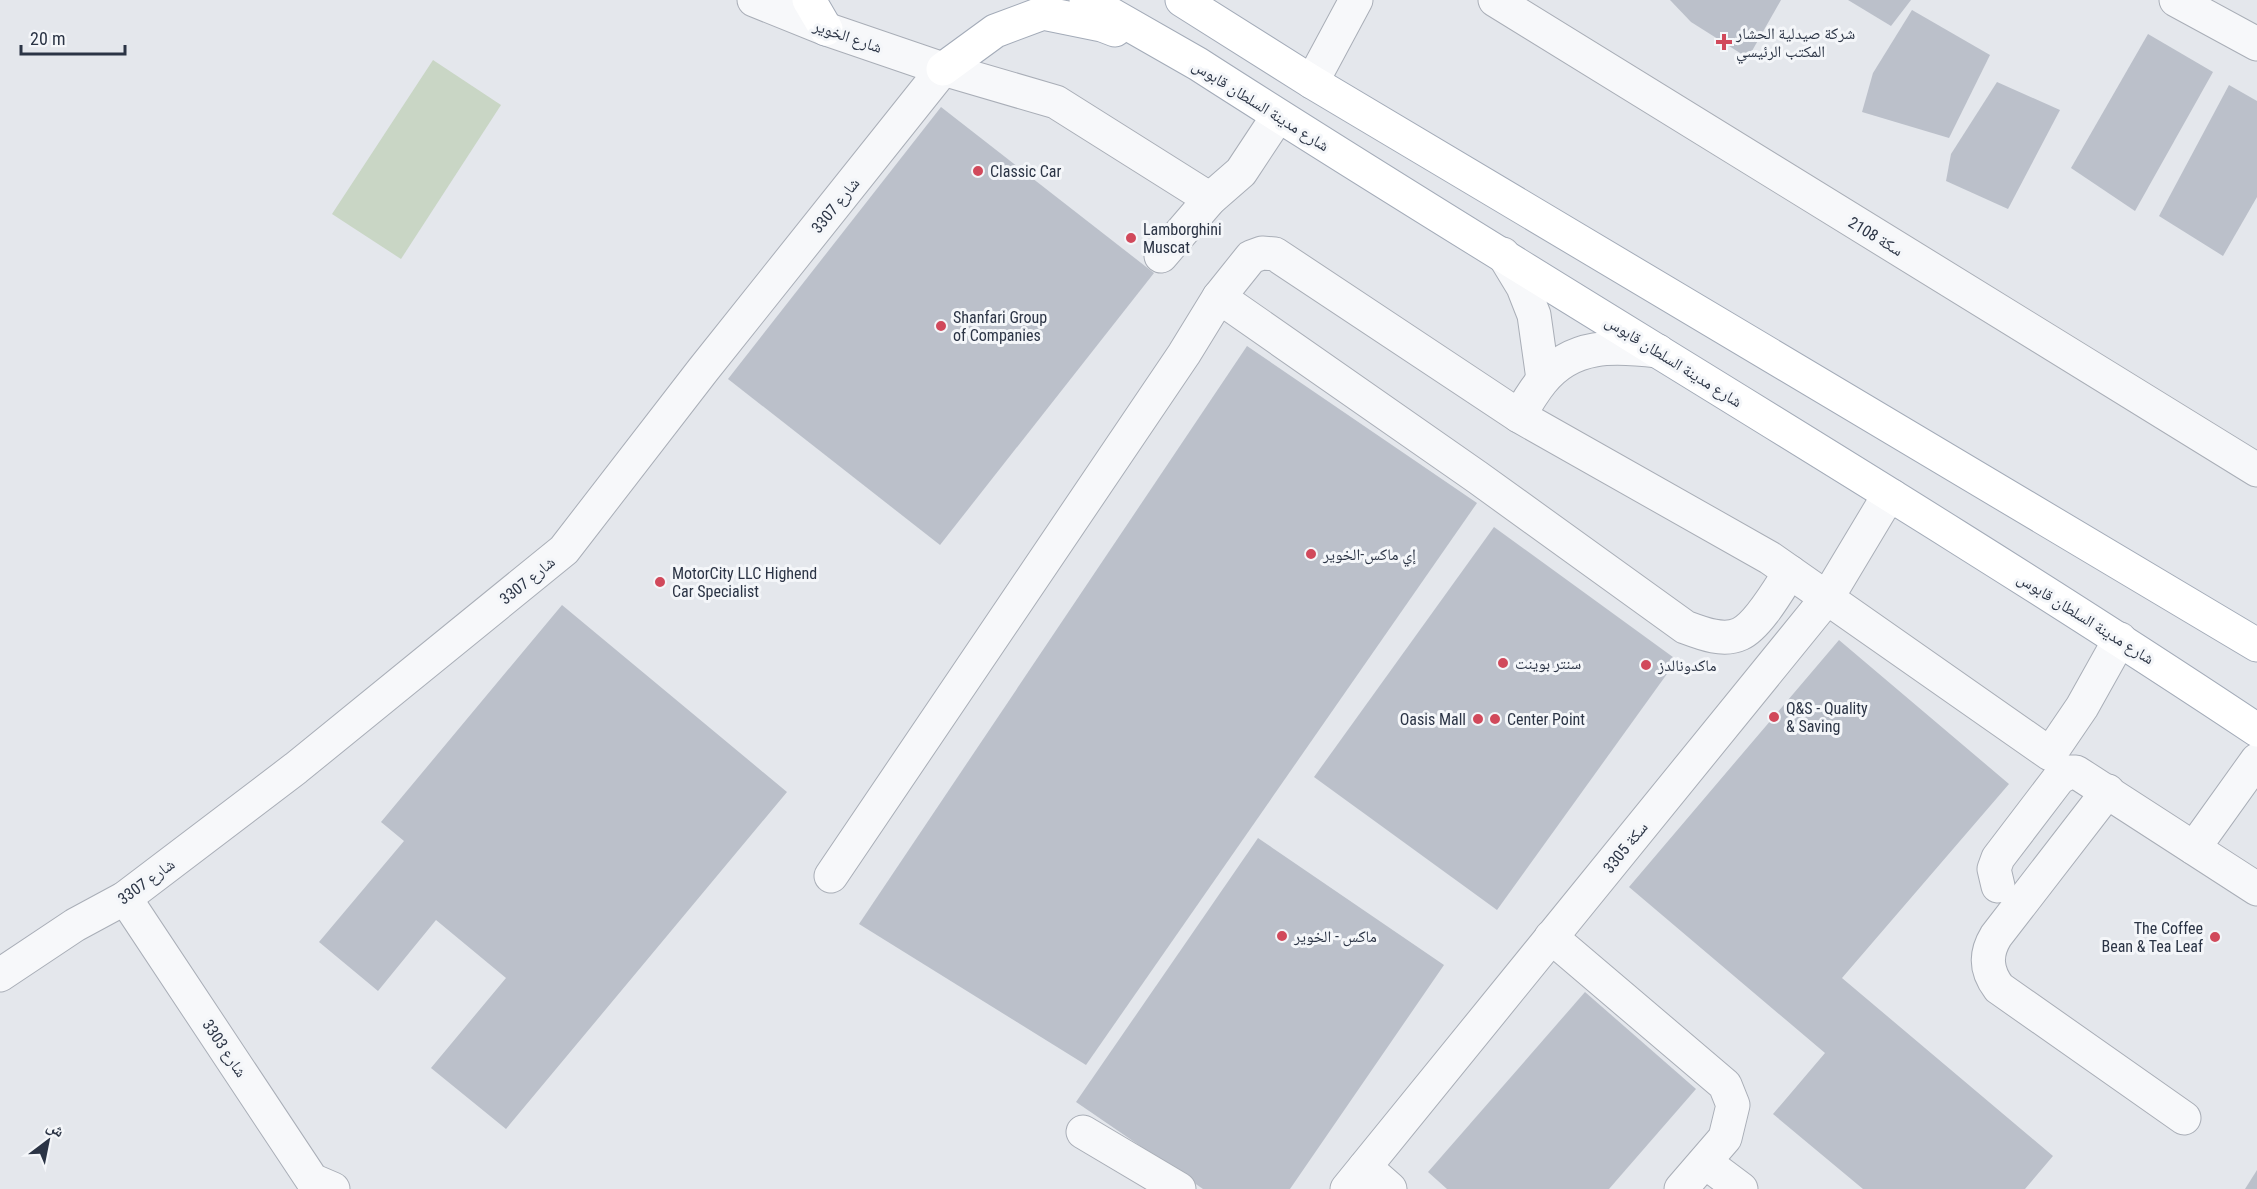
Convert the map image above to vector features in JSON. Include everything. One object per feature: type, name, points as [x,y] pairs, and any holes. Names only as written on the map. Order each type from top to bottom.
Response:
[{"type":"main road","points":[[809,0],[826,29]]},
{"type":"main road","name":"شارع مدينة السلطان قابوس","points":[[1086,0],[1198,64],[1278,116],[1892,496],[2120,639],[2257,730]]},
{"type":"main road","points":[[1182,0],[1312,82],[2257,645]]},
{"type":"main road","points":[[943,69],[995,31],[1043,13],[1102,25],[1198,64]]},
{"type":"street","name":"شارع الخوير","points":[[754,0],[826,29],[943,69],[1056,102],[1210,199]]},
{"type":"street","points":[[1312,82],[1356,0]]},
{"type":"street","name":"سكة 2108","points":[[1495,0],[2257,470]]},
{"type":"street","points":[[2176,0],[2257,44]]},
{"type":"street","name":"3307 شارع","points":[[0,975],[75,925],[124,898],[296,768],[564,550],[703,370],[943,69]]},
{"type":"street","points":[[1161,256],[1210,199],[1241,172],[1278,116]]},
{"type":"street","points":[[831,876],[1184,354],[1219,297],[1251,257],[1262,253],[1275,254],[1519,416],[1770,558],[2050,754],[2082,707],[2120,639]]},
{"type":"street","points":[[1503,254],[1523,287],[1534,315],[1543,379]]},
{"type":"street","points":[[1219,297],[1477,477],[1685,627],[1703,634],[1721,637],[1740,634],[1763,613],[1790,572]]},
{"type":"street","points":[[1519,416],[1543,379],[1572,357],[1592,349],[1622,346],[1658,351]]},
{"type":"street","name":"3305 سكة","points":[[1356,1178],[1827,598],[1881,508],[1892,496]]},
{"type":"street","points":[[2194,848],[2257,760]]},
{"type":"street","points":[[1998,886],[1994,869],[1998,858],[2064,774],[2076,772],[2257,889]]},
{"type":"street","points":[[2108,791],[1996,936],[1988,954],[1988,966],[1999,988],[2184,1118]]},
{"type":"street","name":"3303 شارع","points":[[124,898],[312,1180],[333,1189]]},
{"type":"street","points":[[1551,938],[1725,1085],[1733,1105],[1725,1138],[1681,1189]]},
{"type":"street","points":[[1083,1132],[1179,1189]]},
{"type":"street","points":[[1705,1162],[1741,1189]]},
{"type":"street","points":[[1356,1178],[1390,1189]]},
{"type":"green space","points":[[433,60],[501,105],[401,259],[332,214]]},
{"type":"building","points":[[1670,0],[1781,0],[1748,58],[1691,22]]},
{"type":"building","points":[[1848,0],[1911,0],[1891,26]]},
{"type":"building","points":[[1912,10],[1990,55],[1949,138],[1862,112],[1873,73]]},
{"type":"building","points":[[2148,34],[2213,72],[2135,211],[2071,168]]},
{"type":"building","points":[[1997,82],[2060,110],[2008,209],[1946,181],[1951,154]]},
{"type":"building","points":[[2229,85],[2257,101],[2257,197],[2223,256],[2159,216]]},
{"type":"building","name":"Shanfari Group of Companies","points":[[941,107],[1154,273],[940,545],[728,379]]},
{"type":"building","points":[[1247,346],[1477,503],[1086,1065],[859,924]]},
{"type":"building","name":"Center Point","points":[[1494,527],[1677,660],[1497,910],[1314,777]]},
{"type":"building","points":[[562,605],[787,792],[506,1129],[431,1068],[506,978],[436,920],[378,991],[319,942],[404,841],[381,822]]},
{"type":"building","points":[[1839,640],[2009,784],[1842,978],[2053,1156],[2025,1189],[1863,1189],[1773,1114],[1825,1053],[1629,887]]},
{"type":"building","points":[[1258,838],[1444,965],[1290,1189],[1203,1189],[1076,1102]]},
{"type":"building","points":[[1585,992],[1696,1089],[1609,1189],[1447,1189],[1428,1172]]},
{"type":"building","points":[[2257,1170],[2257,1189],[2245,1189]]},
{"type":"place","name":"شركة صيدلية الحشار المكتب الرئيسي","points":[[1724,42]]},
{"type":"place","name":"Classic Car","points":[[978,171]]},
{"type":"place","name":"Lamborghini Muscat","points":[[1131,238]]},
{"type":"place","name":"Shanfari Group of Companies","points":[[941,326]]},
{"type":"place","name":"إي ماكس-الخوير","points":[[1311,554]]},
{"type":"place","name":"MotorCity LLC Highend Car Specialist","points":[[660,582]]},
{"type":"place","name":"سنتر بوينت","points":[[1503,663]]},
{"type":"place","name":"ماكدونالدز","points":[[1646,665]]},
{"type":"place","name":"Q&S - Quality & Saving","points":[[1774,717]]},
{"type":"place","name":"Oasis Mall","points":[[1478,719]]},
{"type":"place","name":"Center Point","points":[[1495,719]]},
{"type":"place","name":"ماكس - الخوير","points":[[1282,936]]},
{"type":"place","name":"The Coffee Bean & Tea Leaf","points":[[2215,937]]}]
